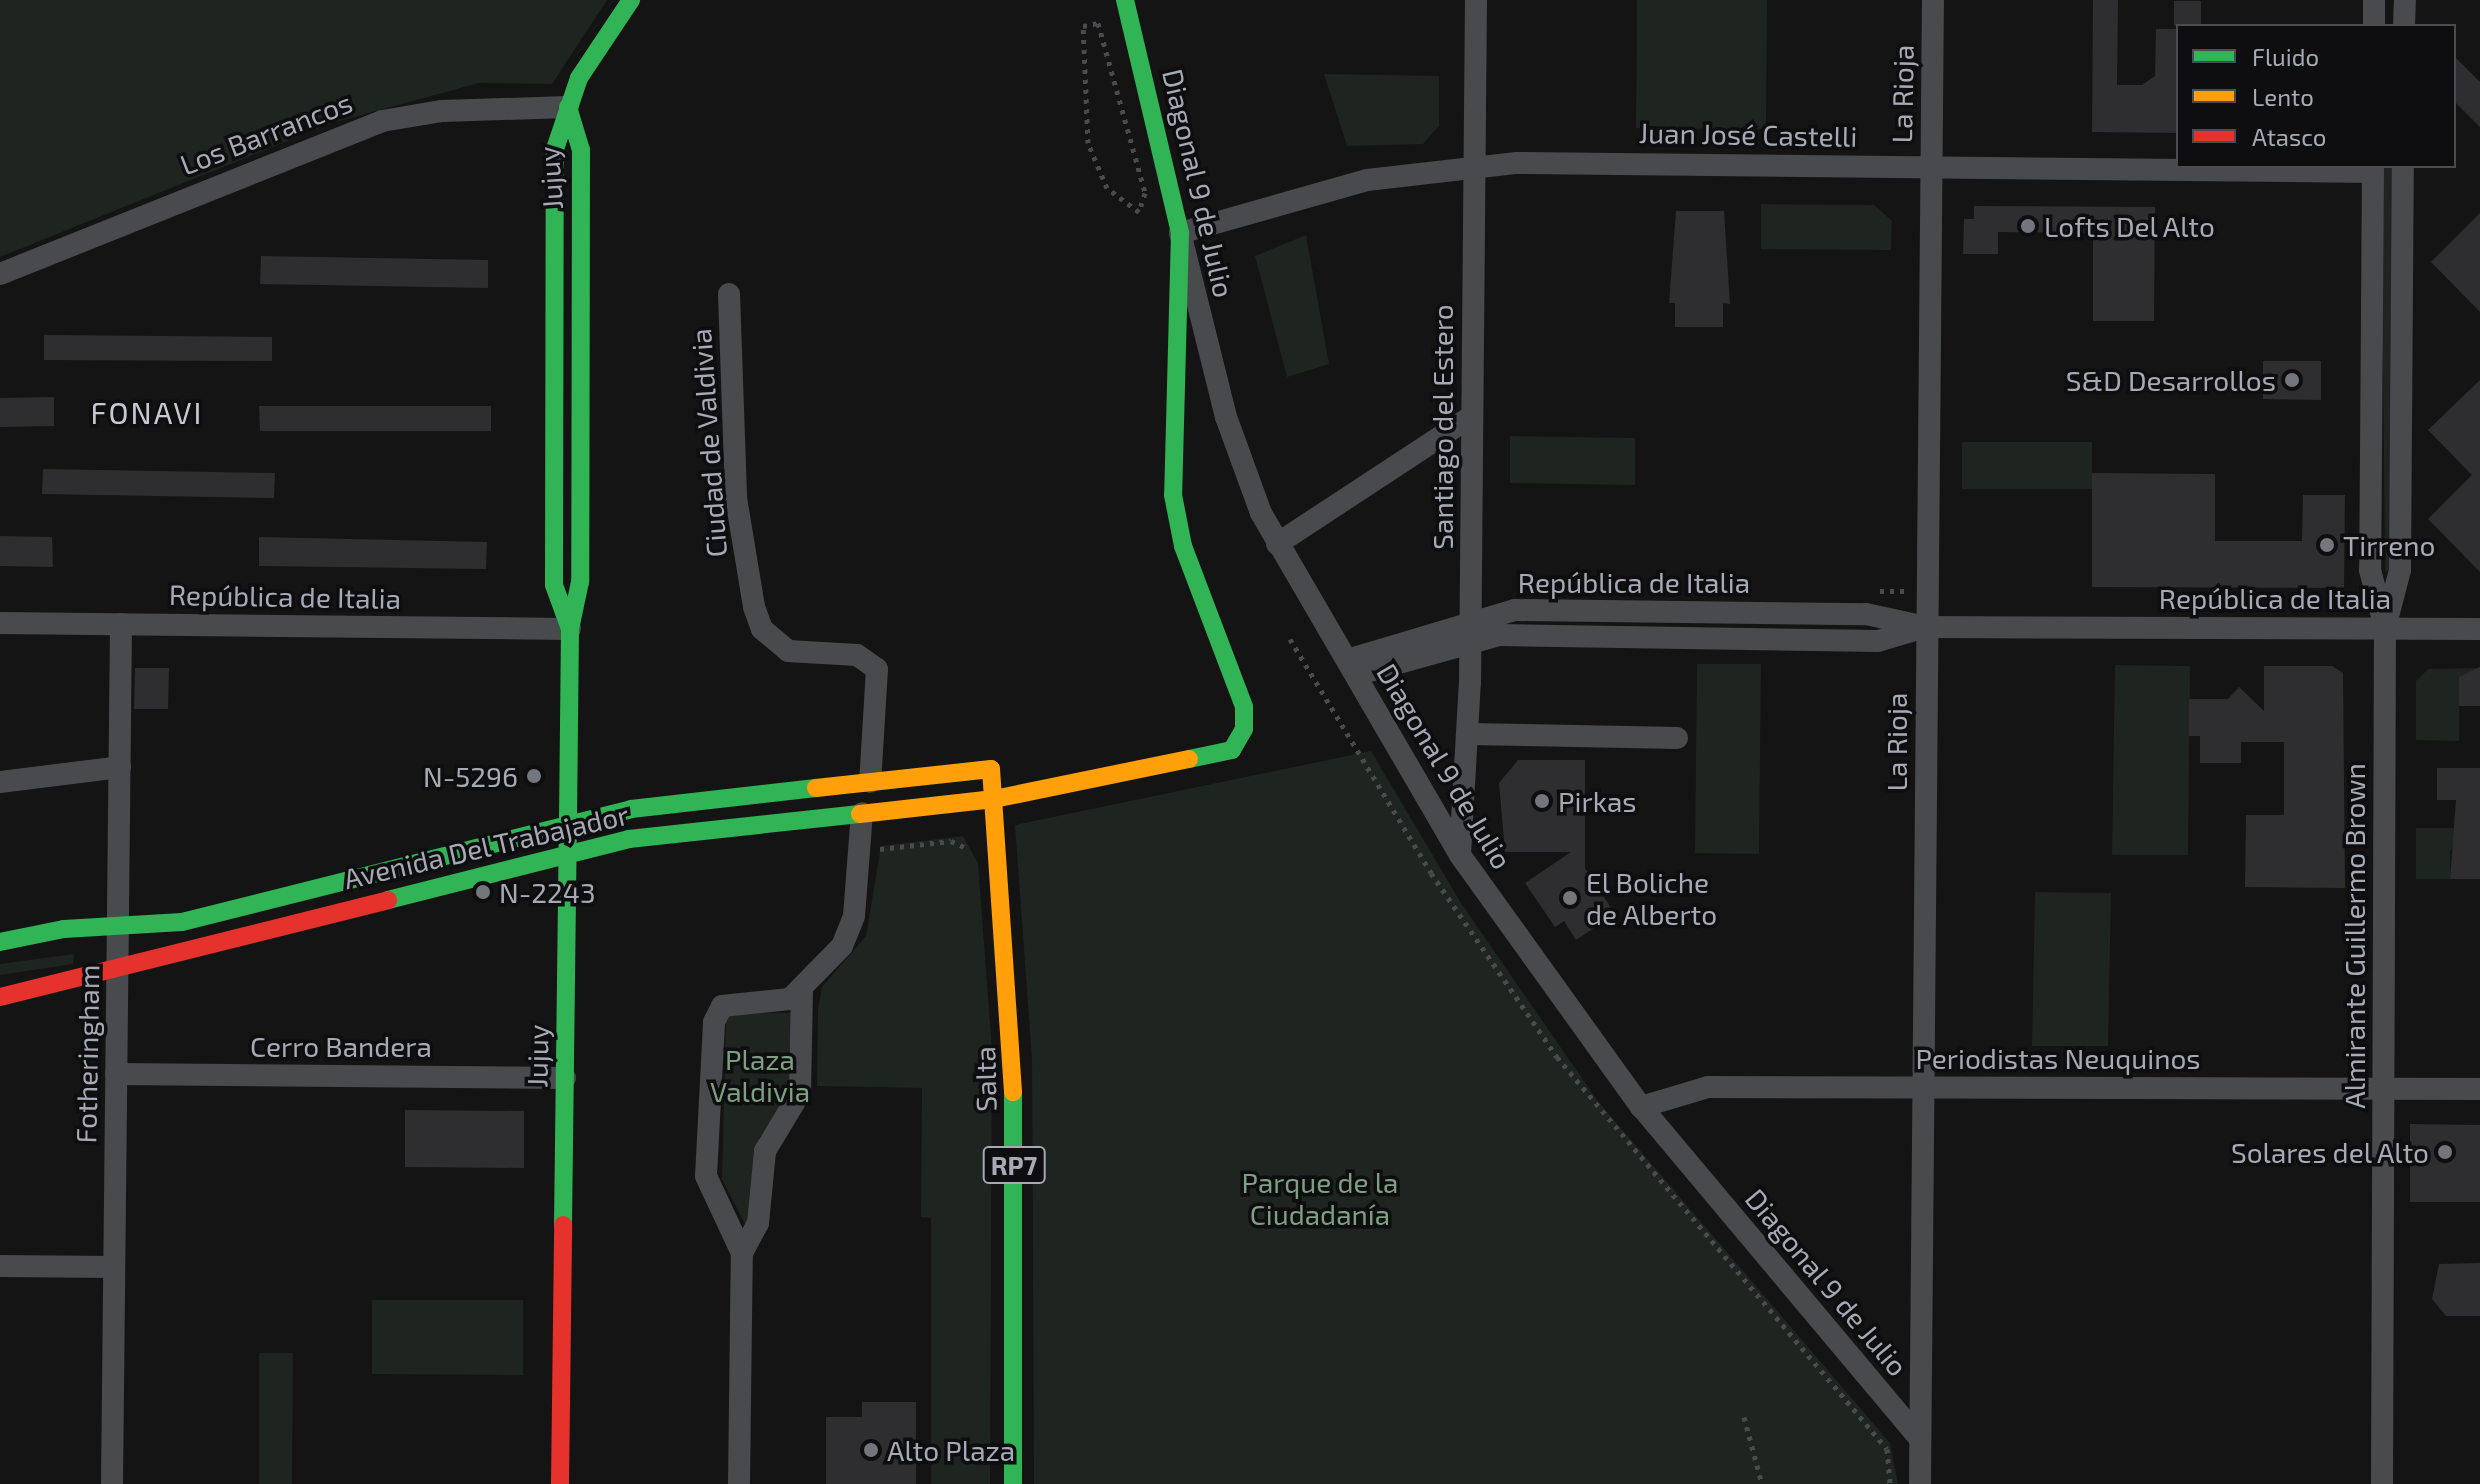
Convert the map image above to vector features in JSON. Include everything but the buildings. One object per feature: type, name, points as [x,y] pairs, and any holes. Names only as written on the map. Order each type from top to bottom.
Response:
[{"type":"main road","points":[[568,107],[587,63],[631,0]]},
{"type":"main road","name":"Diagonal 9 de Julio","points":[[1128,5],[1180,233]]},
{"type":"main road","name":"Jujuy","points":[[568,107],[555,149],[554,585],[570,629]]},
{"type":"main road","name":"Jujuy","points":[[560,1484],[570,629],[580,582],[581,150],[568,107]]},
{"type":"main road","name":"Avenida Del Trabajador","points":[[0,997],[118,964],[567,852],[994,799],[1213,759],[1232,750],[1244,729],[1244,707],[1183,546],[1173,495],[1180,233]]},
{"type":"main road","name":"Avenida Del Trabajador","points":[[0,942],[190,920],[568,822],[991,769]]},
{"type":"main road","name":"Salta","points":[[991,769],[1013,1066],[1013,1484]]},
{"type":"street","name":"Santiago del Estero","points":[[1460,855],[1469,734],[1476,0]]},
{"type":"street","name":"La Rioja","points":[[1920,1484],[1933,0]]},
{"type":"street","points":[[2374,0],[2374,24]]},
{"type":"street","points":[[2404,24],[2405,0]]},
{"type":"street","name":"Los Barrancos","points":[[0,274],[382,121],[442,111],[568,107]]},
{"type":"street","name":"Juan José Castelli","points":[[1180,233],[1367,180],[1474,167],[2373,169]]},
{"type":"street","name":"Almirante Guillermo Brown","points":[[2382,1484],[2385,628],[2400,570],[2403,168]]},
{"type":"street","name":"Almirante Guillermo Brown","points":[[2373,169],[2370,570],[2385,628]]},
{"type":"street","name":"Diagonal 9 de Julio","points":[[1180,233],[1226,417],[1277,544],[1460,855],[1641,1107],[1920,1439]]},
{"type":"street","name":"Ciudad de Valdivia","points":[[729,294],[735,483],[754,607],[762,629],[788,651],[857,655],[877,669],[870,782]]},
{"type":"street","points":[[1277,544],[1472,416]]},
{"type":"street","name":"República de Italia","points":[[1352,667],[1470,630],[1515,610],[1866,614],[1926,627],[2480,629]]},
{"type":"street","name":"República de Italia","points":[[0,623],[570,629]]},
{"type":"street","name":"Fotheringham","points":[[112,1484],[121,624]]},
{"type":"street","points":[[1469,734],[1677,738]]},
{"type":"street","points":[[0,782],[120,767]]},
{"type":"street","points":[[742,1253],[708,1190],[716,1013],[722,1006],[778,1003],[802,990],[851,930],[862,813]]},
{"type":"street","points":[[739,1484],[742,1253],[758,1223],[765,1151],[800,1093],[802,990]]},
{"type":"street","name":"Cerro Bandera","points":[[116,1074],[565,1078]]},
{"type":"street","name":"Periodistas Neuquinos","points":[[1641,1107],[1691,1088],[2480,1089]]},
{"type":"street","points":[[0,1266],[114,1267]]},
{"type":"path","points":[[1098,23],[1145,193],[1139,212],[1107,188],[1088,143],[1083,26],[1098,23]]},
{"type":"path","points":[[879,849],[951,841],[970,856]]},
{"type":"path","points":[[1744,1417],[1762,1484]]},
{"type":"green space","points":[[0,0],[607,0],[552,84],[479,83],[332,123],[0,257]]},
{"type":"green space","points":[[1637,0],[1767,0],[1766,129],[1636,128]]},
{"type":"green space","points":[[1324,74],[1439,76],[1439,126],[1423,144],[1347,146]]},
{"type":"green space","points":[[2381,168],[2394,168],[2393,566],[2385,572]]},
{"type":"green space","points":[[1761,204],[1874,205],[1892,221],[1891,250],[1761,249]]},
{"type":"green space","points":[[1306,235],[1329,364],[1287,377],[1255,256]]},
{"type":"green space","points":[[1510,436],[1635,438],[1635,485],[1510,483]]},
{"type":"green space","points":[[1962,442],[2092,442],[2092,489],[1962,489]]},
{"type":"green space","points":[[1697,664],[1761,664],[1759,854],[1695,853]]},
{"type":"green space","points":[[2115,665],[2190,666],[2188,855],[2112,855]]},
{"type":"green space","points":[[2480,668],[2459,678],[2459,741],[2416,740],[2416,681],[2428,669]]},
{"type":"green space","name":"Parque de la Ciudadanía","points":[[1371,751],[1461,903],[1597,1100],[1890,1443],[1898,1484],[1034,1484],[1032,1059],[1015,825]]},
{"type":"green space","points":[[2416,828],[2465,828],[2450,851],[2450,879],[2416,879]]},
{"type":"green space","points":[[963,836],[978,863],[992,1050],[990,1484],[931,1484],[931,1218],[921,1217],[922,1088],[817,1086],[818,1009],[822,987],[866,936],[881,846]]},
{"type":"green space","points":[[2035,892],[2111,893],[2108,1046],[2032,1046]]},
{"type":"green space","points":[[74,954],[73,964],[0,975],[0,964]]},
{"type":"green space","name":"Plaza Valdivia","points":[[735,1012],[791,1013],[794,1089],[759,1138],[754,1217],[746,1226],[722,1179],[726,1019]]},
{"type":"green space","points":[[372,1300],[523,1300],[523,1375],[372,1374]]},
{"type":"green space","points":[[259,1353],[293,1353],[292,1484],[259,1484]]},
{"type":"traffic: fast","points":[[570,629],[554,585],[555,149],[579,78],[631,0]]},
{"type":"traffic: fast","points":[[1125,0],[1180,233],[1173,495],[1183,546],[1244,707],[1244,729],[1232,750],[1189,759]]},
{"type":"traffic: fast","points":[[568,107],[581,150],[580,582],[570,629],[568,822]]},
{"type":"traffic: fast","points":[[0,942],[64,929],[182,922],[631,809],[816,788]]},
{"type":"traffic: fast","points":[[388,900],[629,839],[860,814]]},
{"type":"traffic: fast","points":[[563,1225],[568,832]]},
{"type":"traffic: fast","points":[[1013,1092],[1013,1484]]},
{"type":"traffic: slow","points":[[860,814],[994,799],[1189,759]]},
{"type":"traffic: slow","points":[[816,788],[991,769],[1013,1092]]},
{"type":"traffic: jam","points":[[0,997],[388,900]]},
{"type":"traffic: jam","points":[[560,1484],[563,1225]]},
{"type":"place","name":"Lofts Del Alto","points":[[2028,226]]},
{"type":"place","name":"S&D Desarrollos","points":[[2292,380]]},
{"type":"place","name":"Tirreno","points":[[2327,545]]},
{"type":"place","name":"N-5296","points":[[534,776]]},
{"type":"place","name":"Pirkas","points":[[1542,801]]},
{"type":"place","name":"N-2243","points":[[483,892]]},
{"type":"place","name":"El Boliche de Alberto","points":[[1570,898]]},
{"type":"place","name":"Solares del Alto","points":[[2445,1152]]},
{"type":"place","name":"Alto Plaza","points":[[871,1450]]},
{"type":"district","name":"FONAVI","points":[[147,412]]}]
